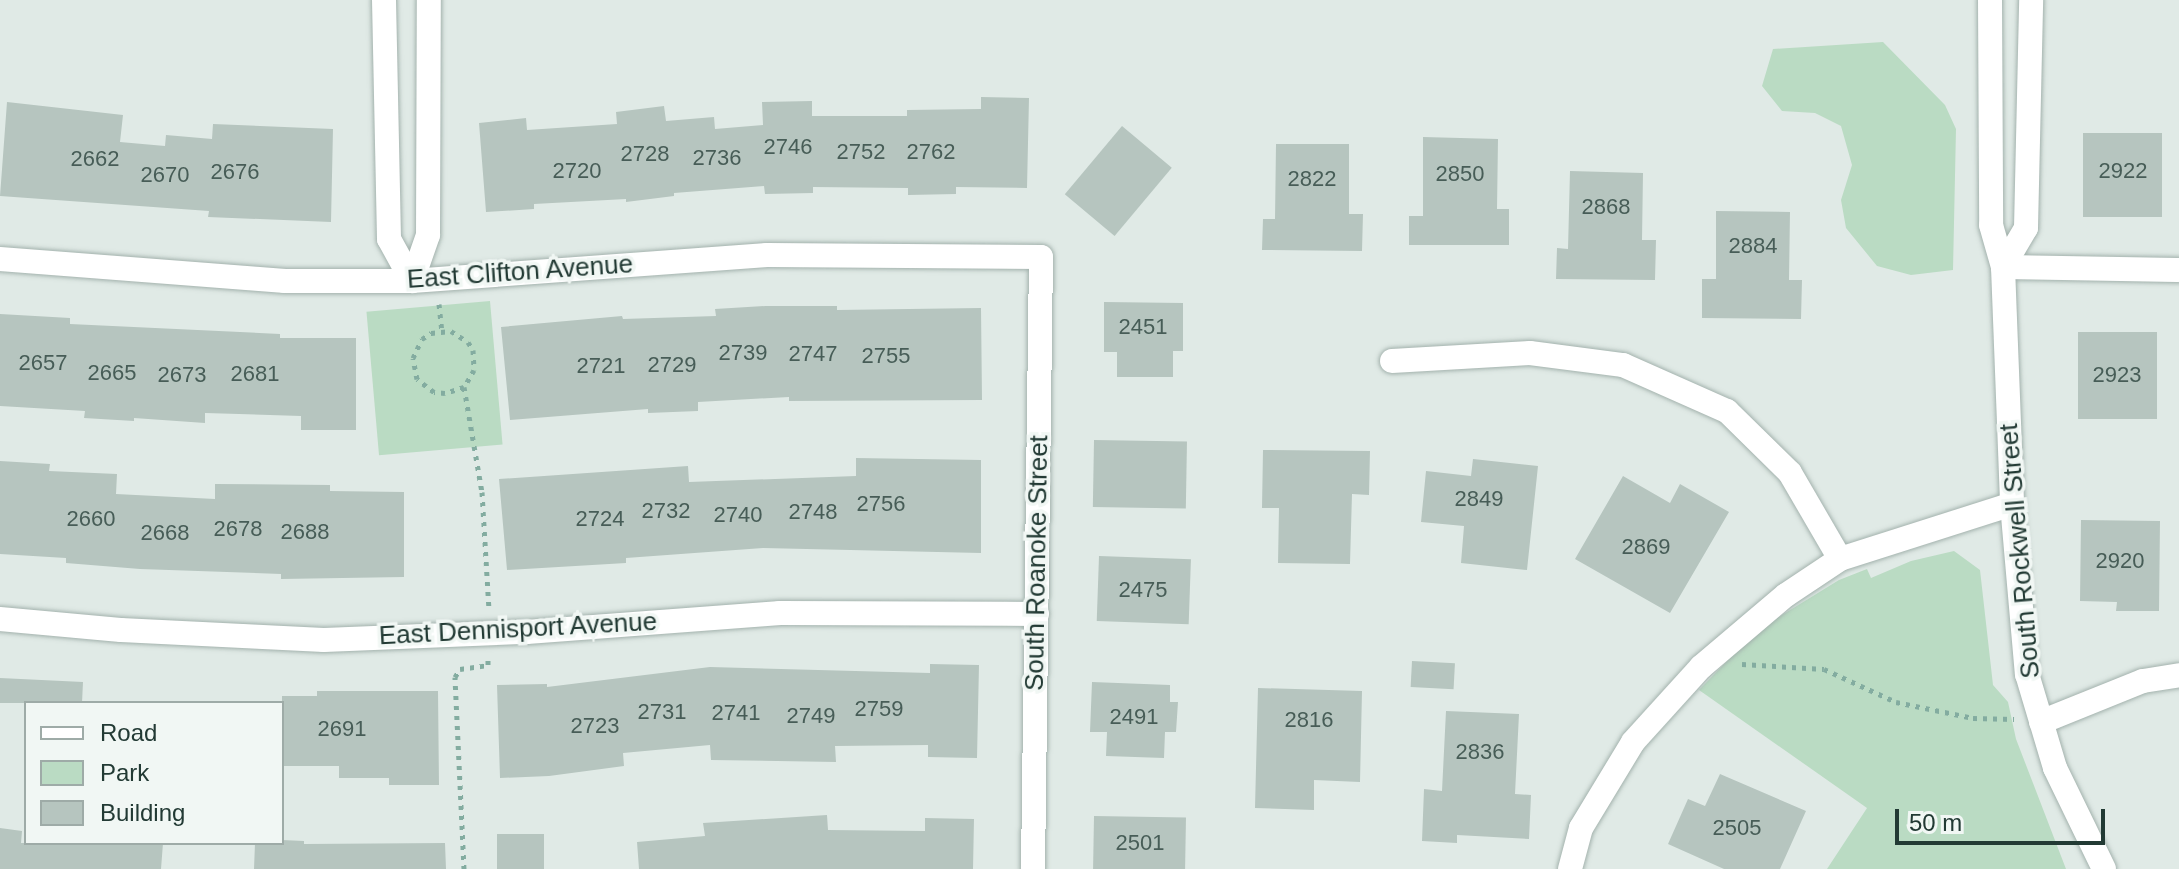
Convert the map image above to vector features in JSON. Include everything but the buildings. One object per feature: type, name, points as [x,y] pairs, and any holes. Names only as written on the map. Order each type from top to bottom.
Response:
[{"type":"street","points":[[384,0],[389,239],[412,281]]},
{"type":"street","points":[[412,281],[428,235],[429,0]]},
{"type":"street","name":"South Rockwell Street","points":[[1990,0],[1991,225],[2003,267],[2012,504],[2027,674],[2055,768],[2104,869]]},
{"type":"street","points":[[2031,0],[2026,228],[2003,267],[2179,270]]},
{"type":"street","name":"East Clifton Avenue","points":[[0,259],[285,281],[412,281],[767,255],[1041,257]]},
{"type":"street","name":"South Roanoke Street","points":[[1033,869],[1041,257]]},
{"type":"street","points":[[1392,361],[1530,353],[1623,365],[1714,405],[1727,411],[1790,473],[1840,559]]},
{"type":"street","points":[[1570,869],[1581,828],[1633,742],[1701,667],[1786,595],[1840,559],[2012,504]]},
{"type":"street","name":"East Dennisport Avenue","points":[[0,619],[121,630],[324,640],[527,632],[780,613],[1037,614]]},
{"type":"street","points":[[2041,722],[2143,681],[2179,675]]},
{"type":"path","points":[[439,299],[442,331]]},
{"type":"path","points":[[464,387],[445,393],[434,392],[417,379],[413,369],[415,348],[422,339],[442,331],[461,335],[473,350],[474,370],[464,387],[482,492],[489,609]]},
{"type":"path","points":[[464,869],[455,677],[460,669],[488,665],[488,653]]},
{"type":"path","points":[[1735,664],[1824,669],[1896,702],[1973,718],[2009,720]]},
{"type":"green space","points":[[1883,42],[1945,105],[1956,129],[1953,270],[1911,275],[1877,266],[1846,228],[1841,200],[1852,165],[1841,126],[1815,113],[1782,111],[1762,86],[1773,49]]},
{"type":"green space","points":[[490,301],[503,444],[379,455],[366,312]]},
{"type":"green space","points":[[1954,551],[1980,570],[1993,685],[2008,702],[2016,739],[2066,869],[1827,869],[1867,808],[1699,690],[1736,652],[1774,620],[1839,580],[1867,569],[1871,578],[1911,561]]}]
